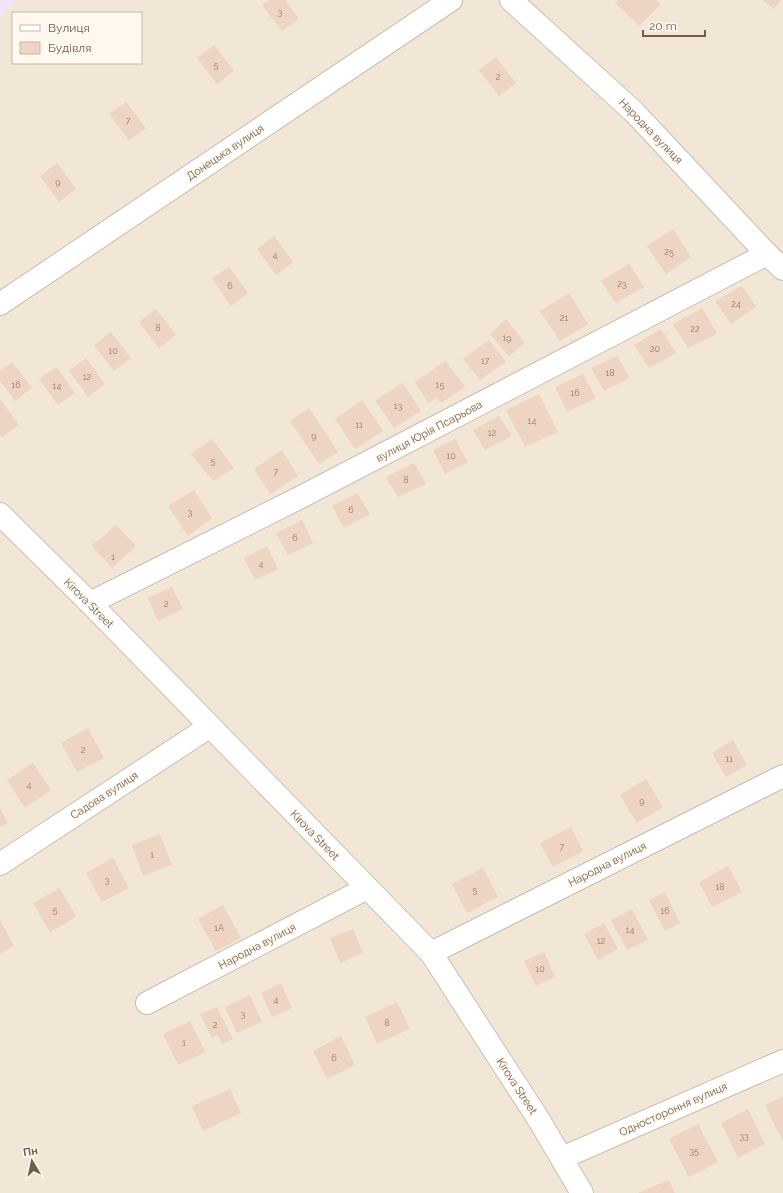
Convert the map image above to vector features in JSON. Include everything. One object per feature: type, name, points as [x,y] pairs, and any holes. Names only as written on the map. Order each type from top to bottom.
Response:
[{"type":"street","name":"Донецька вулиця","points":[[0,304],[241,140],[451,0]]},
{"type":"street","name":"Народна вулиця","points":[[512,0],[634,112],[767,254],[783,269]]},
{"type":"street","name":"вулиця Юрія Псарьова","points":[[90,603],[303,496],[767,254]]},
{"type":"street","name":"Kirova Street","points":[[0,514],[90,603],[209,727],[431,953],[562,1158],[582,1193]]},
{"type":"street","name":"Садова вулиця","points":[[0,864],[209,727]]},
{"type":"street","points":[[431,953],[783,776]]},
{"type":"street","name":"Народна вулиця","points":[[147,1004],[367,888]]},
{"type":"street","name":"Одностороння вулиця","points":[[562,1158],[783,1061]]},
{"type":"shaded area","points":[[0,0],[783,0],[783,1193],[0,1193]]},
{"type":"shaded area","points":[[0,0],[17,0],[0,17]]},
{"type":"building","points":[[269,0],[285,0],[299,19],[282,31],[262,5]]},
{"type":"building","points":[[619,0],[656,0],[661,4],[639,26],[615,3]]},
{"type":"building","points":[[763,0],[781,0],[774,9]]},
{"type":"building","points":[[214,45],[234,71],[217,84],[197,58]]},
{"type":"building","points":[[496,57],[516,83],[499,96],[479,70]]},
{"type":"building","points":[[126,102],[146,128],[129,140],[109,114]]},
{"type":"building","points":[[57,163],[76,189],[59,202],[40,176]]},
{"type":"building","points":[[673,229],[691,257],[666,274],[647,246]]},
{"type":"building","points":[[274,236],[293,262],[276,275],[257,249]]},
{"type":"building","points":[[629,264],[644,287],[616,303],[601,281]]},
{"type":"building","points":[[229,267],[248,293],[231,306],[212,279]]},
{"type":"building","points":[[742,286],[756,307],[731,324],[715,301]]},
{"type":"building","points":[[569,293],[588,324],[560,341],[540,311]]},
{"type":"building","points":[[702,308],[717,334],[688,348],[673,324]]},
{"type":"building","points":[[156,309],[176,335],[159,348],[139,322]]},
{"type":"building","points":[[506,319],[525,343],[509,356],[490,334]]},
{"type":"building","points":[[661,329],[676,353],[649,368],[634,345]]},
{"type":"building","points":[[111,332],[131,358],[114,371],[94,345]]},
{"type":"building","points":[[489,340],[506,362],[480,380],[463,359]]},
{"type":"building","points":[[617,356],[630,378],[604,391],[591,368]]},
{"type":"building","points":[[86,358],[105,384],[88,397],[69,371]]},
{"type":"building","points":[[445,361],[465,387],[441,403],[437,398],[428,403],[415,382]]},
{"type":"building","points":[[12,362],[32,388],[15,401],[0,381],[0,371]]},
{"type":"building","points":[[56,367],[75,393],[58,405],[39,379]]},
{"type":"building","points":[[583,374],[596,398],[567,412],[555,387]]},
{"type":"building","points":[[403,383],[421,411],[394,428],[375,400]]},
{"type":"building","points":[[539,394],[558,432],[525,447],[506,410]]},
{"type":"building","points":[[0,399],[19,425],[2,437],[0,435]]},
{"type":"building","points":[[362,400],[383,431],[355,449],[335,419]]},
{"type":"building","points":[[309,408],[338,452],[319,464],[290,421]]},
{"type":"building","points":[[499,416],[512,436],[485,450],[473,430]]},
{"type":"building","points":[[212,439],[234,468],[213,481],[191,454]]},
{"type":"building","points":[[455,439],[468,462],[445,474],[433,450]]},
{"type":"building","points":[[282,450],[298,476],[270,494],[254,469]]},
{"type":"building","points":[[414,463],[426,484],[398,497],[386,477]]},
{"type":"building","points":[[194,490],[212,518],[188,536],[168,506]]},
{"type":"building","points":[[357,493],[370,514],[344,528],[332,506]]},
{"type":"building","points":[[302,520],[313,543],[288,555],[276,533]]},
{"type":"building","points":[[116,525],[136,546],[112,568],[92,546]]},
{"type":"building","points":[[267,546],[278,569],[255,580],[244,558]]},
{"type":"building","points":[[172,587],[183,609],[158,621],[148,598]]},
{"type":"building","points":[[88,728],[104,758],[77,772],[61,743]]},
{"type":"building","points":[[733,740],[747,765],[726,777],[712,753]]},
{"type":"building","points":[[33,763],[51,790],[25,808],[7,780]]},
{"type":"building","points":[[646,779],[663,807],[637,823],[620,795]]},
{"type":"building","points":[[0,808],[8,823],[0,827]]},
{"type":"building","points":[[571,827],[583,851],[553,867],[540,843]]},
{"type":"building","points":[[160,834],[172,865],[143,876],[132,845]]},
{"type":"building","points":[[113,858],[129,888],[102,902],[86,873]]},
{"type":"building","points":[[728,866],[742,892],[712,907],[699,882]]},
{"type":"building","points":[[483,868],[498,897],[467,913],[452,884]]},
{"type":"building","points":[[60,888],[76,917],[50,932],[33,903]]},
{"type":"building","points":[[665,892],[680,923],[665,931],[649,900]]},
{"type":"building","points":[[223,905],[241,938],[216,951],[198,919]]},
{"type":"building","points":[[632,909],[648,940],[627,950],[611,920]]},
{"type":"building","points":[[0,920],[14,946],[0,954]]},
{"type":"building","points":[[604,923],[618,949],[598,960],[584,934]]},
{"type":"building","points":[[353,929],[363,953],[340,963],[330,938]]},
{"type":"building","points":[[544,952],[555,977],[536,986],[524,961]]},
{"type":"building","points":[[281,983],[292,1008],[272,1017],[261,993]]},
{"type":"building","points":[[250,995],[262,1022],[237,1033],[225,1007]]},
{"type":"building","points":[[397,1002],[410,1029],[377,1044],[365,1017]]},
{"type":"building","points":[[217,1007],[233,1039],[222,1044],[218,1035],[212,1038],[200,1014]]},
{"type":"building","points":[[190,1021],[205,1052],[178,1065],[163,1034]]},
{"type":"building","points":[[341,1036],[355,1065],[327,1079],[313,1051]]},
{"type":"building","points":[[230,1089],[241,1113],[203,1131],[192,1106]]},
{"type":"building","points":[[783,1096],[783,1142],[765,1105]]},
{"type":"building","points":[[748,1109],[765,1144],[738,1158],[721,1123]]},
{"type":"building","points":[[698,1124],[718,1162],[689,1177],[669,1139]]},
{"type":"building","points":[[669,1180],[675,1193],[638,1193]]}]
